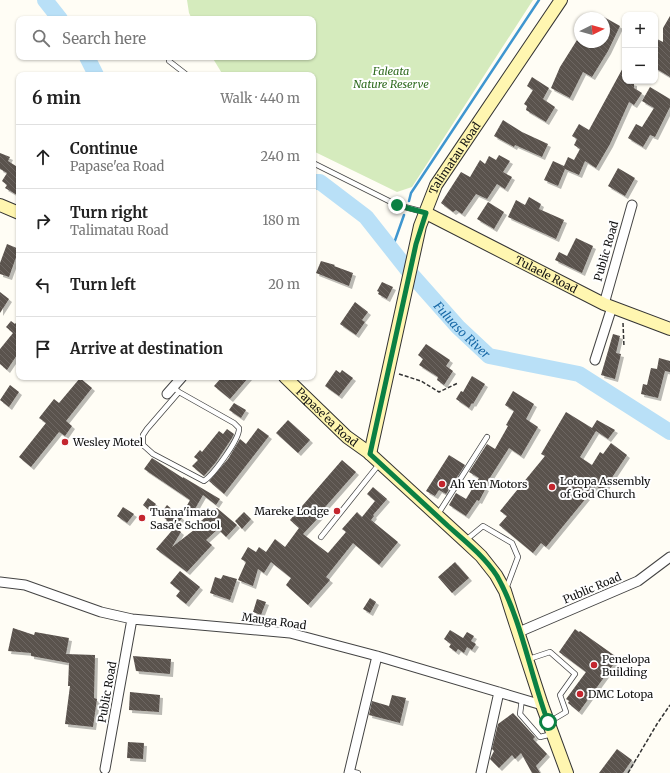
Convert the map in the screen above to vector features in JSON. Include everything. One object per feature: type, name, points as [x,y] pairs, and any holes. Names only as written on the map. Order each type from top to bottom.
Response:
[{"type":"main road","name":"Talimatau Road","points":[[370,454],[387,370],[416,244],[436,185],[561,0]]},
{"type":"main road","points":[[0,205],[16,212]]},
{"type":"main road","name":"Tulaele Road","points":[[426,213],[613,307],[670,329]]},
{"type":"main road","name":"Papase'ea Road","points":[[288,380],[347,437],[370,454],[481,556],[496,575],[505,591],[542,705],[567,773]]},
{"type":"street","name":"Public Road","points":[[595,360],[613,307],[632,205]]},
{"type":"street","points":[[167,394],[176,390],[181,380]]},
{"type":"street","name":"Public Road","points":[[519,632],[638,581],[670,557]]},
{"type":"street","name":"Mauga Road","points":[[0,582],[25,585],[100,612],[132,619],[290,633],[377,656],[542,705]]},
{"type":"street","name":"Public Road","points":[[105,769],[132,619]]},
{"type":"street","points":[[352,772],[377,656]]},
{"type":"street","points":[[481,773],[499,692]]},
{"type":"lane","points":[[169,60],[183,72]]},
{"type":"lane","points":[[316,164],[397,205],[426,213]]},
{"type":"lane","points":[[176,390],[234,423],[239,428],[240,432],[230,448],[204,481],[153,454],[143,446],[143,435],[147,428],[176,390]]},
{"type":"lane","points":[[437,516],[487,438]]},
{"type":"lane","points":[[321,537],[380,463]]},
{"type":"lane","points":[[465,541],[483,526],[512,544],[518,557],[505,591]]},
{"type":"lane","points":[[528,659],[550,652],[575,674],[560,695],[566,712],[548,722]]},
{"type":"lane","points":[[522,699],[520,714],[540,737],[552,734]]},
{"type":"path","points":[[613,307],[624,347]]},
{"type":"path","points":[[387,370],[421,381],[439,392],[458,382]]},
{"type":"path","points":[[628,773],[670,705]]},
{"type":"green space","name":"Faleata Nature Reserve","points":[[187,0],[533,0],[412,187],[397,192],[316,152],[316,72],[221,72],[214,60],[316,60],[316,16],[190,16]]},
{"type":"building","points":[[670,16],[670,77],[658,70],[658,40],[663,42],[663,28]]},
{"type":"building","points":[[610,20],[620,26],[610,47]]},
{"type":"building","points":[[574,45],[574,48],[609,48],[592,77],[583,72],[570,98],[551,88],[560,67]]},
{"type":"building","points":[[622,70],[622,84],[634,84],[634,88],[642,93],[634,105],[629,102],[610,144],[596,168],[585,161],[579,175],[565,169],[558,186],[544,180],[553,161],[564,166],[568,157],[574,160],[580,149],[574,145],[577,139],[572,136],[579,124],[589,130]]},
{"type":"building","points":[[532,77],[549,88],[543,99],[555,107],[546,122],[526,110],[527,106],[524,104],[533,90],[527,86]]},
{"type":"building","points":[[650,87],[670,99],[670,107],[655,137],[650,135],[643,147],[628,138],[636,124],[642,127],[654,108],[642,101]]},
{"type":"building","points":[[503,120],[522,132],[548,144],[542,157],[515,145],[514,147],[494,136]]},
{"type":"building","points":[[0,153],[10,157],[8,161],[16,166],[16,194],[5,188],[7,185],[2,181],[7,173],[0,169]]},
{"type":"building","points":[[499,155],[510,161],[503,172],[512,177],[505,189],[497,184],[487,199],[476,194],[462,214],[456,210],[453,212],[441,203],[461,172],[470,177],[480,160],[485,164],[489,156],[496,160]]},
{"type":"building","points":[[618,168],[635,178],[625,196],[608,186]]},
{"type":"building","points":[[529,197],[541,204],[539,209],[564,220],[556,239],[508,217],[516,200],[525,205]]},
{"type":"building","points":[[488,202],[504,212],[494,229],[477,219]]},
{"type":"building","points":[[576,238],[593,246],[582,273],[555,260],[559,252],[567,256]]},
{"type":"building","points":[[7,244],[16,248],[16,257],[9,277],[0,274],[0,263]]},
{"type":"building","points":[[321,261],[353,273],[349,286],[316,273]]},
{"type":"building","points":[[382,282],[393,287],[387,299],[378,294],[379,292],[377,291]]},
{"type":"building","points":[[0,292],[9,299],[0,313]]},
{"type":"building","points":[[355,302],[368,312],[362,320],[365,322],[356,335],[340,324]]},
{"type":"building","points":[[11,321],[15,324],[16,323],[16,356],[7,370],[0,364],[0,349],[13,333],[6,327]]},
{"type":"building","points":[[613,334],[620,336],[616,353],[621,354],[615,379],[601,375]]},
{"type":"building","points":[[426,344],[450,360],[446,366],[453,371],[444,385],[437,380],[438,377],[419,365],[423,359],[418,355]]},
{"type":"building","points":[[659,358],[670,361],[670,372],[665,371],[658,398],[641,394],[643,384],[647,385],[651,368],[657,369]]},
{"type":"building","points":[[336,370],[340,373],[342,370],[353,378],[339,396],[325,386]]},
{"type":"building","points":[[472,376],[485,384],[469,408],[456,399],[461,391],[463,392]]},
{"type":"building","points":[[78,380],[82,380],[92,388],[66,421],[72,426],[65,436],[59,432],[31,467],[19,457],[46,423],[39,418],[54,399],[59,403]]},
{"type":"building","points":[[219,380],[246,380],[230,399],[214,386]]},
{"type":"building","points":[[10,385],[19,392],[9,407],[0,400]]},
{"type":"building","points":[[513,391],[534,404],[526,419],[538,427],[521,456],[509,448],[484,487],[486,488],[479,501],[477,500],[466,516],[449,505],[456,493],[466,499],[479,478],[469,472],[487,444],[495,449],[508,426],[506,425],[514,411],[505,405]]},
{"type":"building","points":[[234,403],[246,410],[241,418],[229,410]]},
{"type":"building","points":[[566,412],[592,428],[597,420],[615,430],[608,439],[596,431],[580,457],[592,465],[600,452],[603,454],[611,443],[627,455],[603,491],[596,486],[546,547],[541,543],[533,553],[499,525],[507,516],[500,511],[545,456],[541,454]]},
{"type":"building","points":[[288,420],[310,440],[298,453],[276,433]]},
{"type":"building","points":[[258,428],[269,436],[224,494],[209,481],[228,459],[240,439],[246,444]]},
{"type":"building","points":[[227,429],[234,434],[216,462],[204,476],[192,466],[198,460],[194,457],[200,450],[202,452],[219,431],[223,434]]},
{"type":"building","name":"Ah Yen Motors","points":[[449,455],[465,465],[446,494],[439,490],[435,496],[426,491]]},
{"type":"building","points":[[152,458],[220,499],[216,505],[203,495],[192,514],[185,509],[190,500],[144,469]]},
{"type":"building","points":[[342,460],[356,472],[319,514],[320,516],[303,534],[328,553],[346,532],[342,529],[357,512],[362,517],[375,501],[367,494],[373,487],[387,499],[373,515],[374,516],[371,520],[398,542],[379,565],[353,543],[326,577],[330,580],[308,605],[286,585],[291,578],[271,562],[264,573],[258,569],[253,586],[238,580],[246,562],[241,559],[248,547],[256,552],[259,547],[266,552],[275,539],[285,547],[299,528],[290,520]]},
{"type":"building","points":[[148,498],[156,504],[150,511],[143,505]]},
{"type":"building","points":[[167,505],[182,518],[172,530],[164,523],[167,520],[160,514]]},
{"type":"building","points":[[123,507],[134,514],[127,523],[117,516]]},
{"type":"building","points":[[217,508],[237,525],[226,537],[218,529],[206,540],[212,545],[187,572],[156,549],[175,527],[181,532],[172,547],[203,523],[201,521]]},
{"type":"building","points":[[244,512],[251,519],[242,529],[235,521]]},
{"type":"building","points":[[455,562],[469,578],[452,593],[438,577]]},
{"type":"building","points":[[180,571],[200,587],[186,604],[176,596],[180,591],[170,583]]},
{"type":"building","points":[[223,575],[237,579],[230,600],[210,593],[215,577],[221,579]]},
{"type":"building","points":[[370,598],[376,602],[370,613],[363,609]]},
{"type":"building","points":[[257,599],[266,602],[261,615],[253,612]]},
{"type":"building","points":[[13,628],[34,635],[35,632],[69,638],[66,654],[95,655],[94,698],[97,699],[93,727],[65,724],[70,686],[68,686],[69,663],[31,656],[31,653],[8,651]]},
{"type":"building","name":"Penelopa Building","points":[[575,629],[618,658],[579,712],[568,703],[569,701],[566,699],[586,672],[559,652]]},
{"type":"building","points":[[450,630],[463,638],[467,632],[474,636],[471,641],[476,644],[472,650],[467,647],[464,653],[458,649],[456,652],[449,647],[451,644],[444,639]]},
{"type":"building","points":[[133,656],[171,659],[170,674],[136,671]]},
{"type":"building","points":[[130,692],[160,695],[159,712],[129,710]]},
{"type":"building","points":[[392,695],[406,698],[400,723],[369,715],[372,701],[389,706]]},
{"type":"building","points":[[513,713],[535,737],[533,739],[547,754],[536,766],[540,773],[532,773],[521,753],[515,759],[512,755],[499,768],[490,759],[494,751],[492,749],[498,724]]},
{"type":"building","points":[[128,742],[144,743],[143,759],[127,758]]},
{"type":"building","points":[[617,749],[632,760],[623,773],[599,773]]},
{"type":"waterway","name":"Fuluaso River","points":[[45,0],[58,16]]},
{"type":"waterway","points":[[409,201],[411,193],[539,0]]},
{"type":"waterway","name":"Fuluaso River","points":[[88,60],[94,72]]},
{"type":"waterway","name":"Fuluaso River","points":[[316,182],[320,182],[366,217],[411,274],[458,327],[489,356],[579,374],[670,432]]},
{"type":"waterway","points":[[392,249],[404,215]]},
{"type":"place","name":"Wesley Motel","points":[[65,442]]},
{"type":"place","name":"Ah Yen Motors","points":[[442,484]]},
{"type":"place","name":"Lotopa Assembly of God Church","points":[[552,487]]},
{"type":"place","name":"Mareke Lodge","points":[[337,511]]},
{"type":"place","name":"Tuana'imato Sasa'e School","points":[[142,518]]},
{"type":"place","name":"Penelopa Building","points":[[594,665]]},
{"type":"place","name":"DMC Lotopa","points":[[580,694]]},
{"type":"route","points":[[397,205],[426,213],[420,226],[387,370],[370,454],[481,556],[496,575],[505,591],[548,722]]}]
